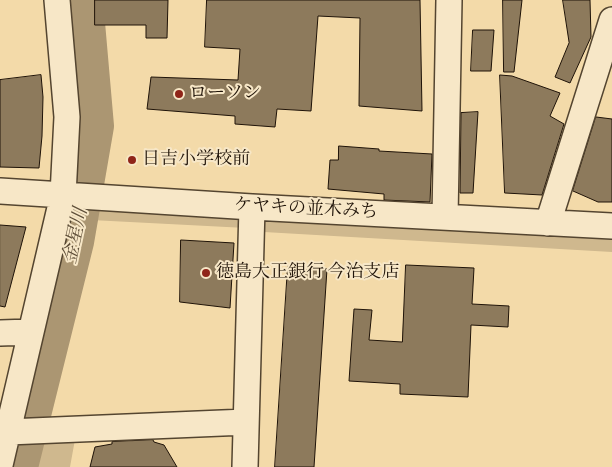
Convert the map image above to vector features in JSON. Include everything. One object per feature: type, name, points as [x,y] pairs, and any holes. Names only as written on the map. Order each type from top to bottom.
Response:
[{"type":"street","points":[[0,465],[64,195],[67,117],[57,0]]},
{"type":"street","points":[[445,217],[449,0]]},
{"type":"street","points":[[548,223],[612,20]]},
{"type":"street","name":"ケヤキの並木みち","points":[[0,191],[252,207],[612,226]]},
{"type":"street","points":[[245,467],[252,207]]},
{"type":"street","points":[[0,332],[30,332]]},
{"type":"street","points":[[8,432],[246,422]]},
{"type":"shaded area","points":[[92,205],[246,214],[246,228],[91,220]]},
{"type":"shaded area","points":[[265,216],[612,236],[612,252],[264,232]]},
{"type":"shaded area","points":[[76,434],[70,467],[27,467],[34,436]]},
{"type":"shaded area","points":[[34,436],[27,467],[12,467],[18,440]]},
{"type":"building","points":[[95,0],[168,0],[167,38],[146,38],[146,25],[95,25]]},
{"type":"building","points":[[207,0],[420,0],[422,111],[359,106],[360,18],[318,16],[311,111],[277,109],[275,127],[235,124],[235,116],[147,109],[151,77],[238,80],[240,49],[205,47]]},
{"type":"building","points":[[503,0],[522,0],[514,72],[504,72]]},
{"type":"building","points":[[563,0],[590,0],[591,37],[570,83],[555,77],[569,43]]},
{"type":"building","points":[[473,30],[494,30],[491,71],[471,71]]},
{"type":"building","points":[[41,75],[43,97],[39,168],[0,167],[0,80]]},
{"type":"building","points":[[500,75],[512,76],[560,93],[550,116],[564,124],[542,195],[505,193]]},
{"type":"building","points":[[478,112],[473,193],[460,193],[461,113]]},
{"type":"building","points":[[596,117],[612,119],[612,202],[598,202],[573,191]]},
{"type":"building","points":[[339,146],[379,149],[379,151],[432,154],[430,202],[384,200],[384,194],[328,189],[330,160],[338,160]]},
{"type":"building","points":[[0,225],[26,227],[5,307],[0,306]]},
{"type":"building","name":"徳島大正銀行 今治支店","points":[[181,240],[234,243],[230,308],[180,302]]},
{"type":"building","points":[[406,265],[474,268],[472,304],[509,306],[508,327],[471,325],[468,397],[400,394],[400,384],[349,381],[354,309],[372,310],[369,340],[402,342]]},
{"type":"building","points":[[288,266],[327,269],[314,467],[275,467]]},
{"type":"building","points":[[153,440],[164,445],[177,467],[90,467],[95,447],[112,444],[112,442]]},
{"type":"waterway","name":"金星川","points":[[20,467],[76,242],[96,126],[85,0]]},
{"type":"place","name":"ローソン","points":[[179,94]]},
{"type":"place","name":"日吉小学校前","points":[[132,160]]},
{"type":"place","name":"徳島大正銀行 今治支店","points":[[206,273]]}]
